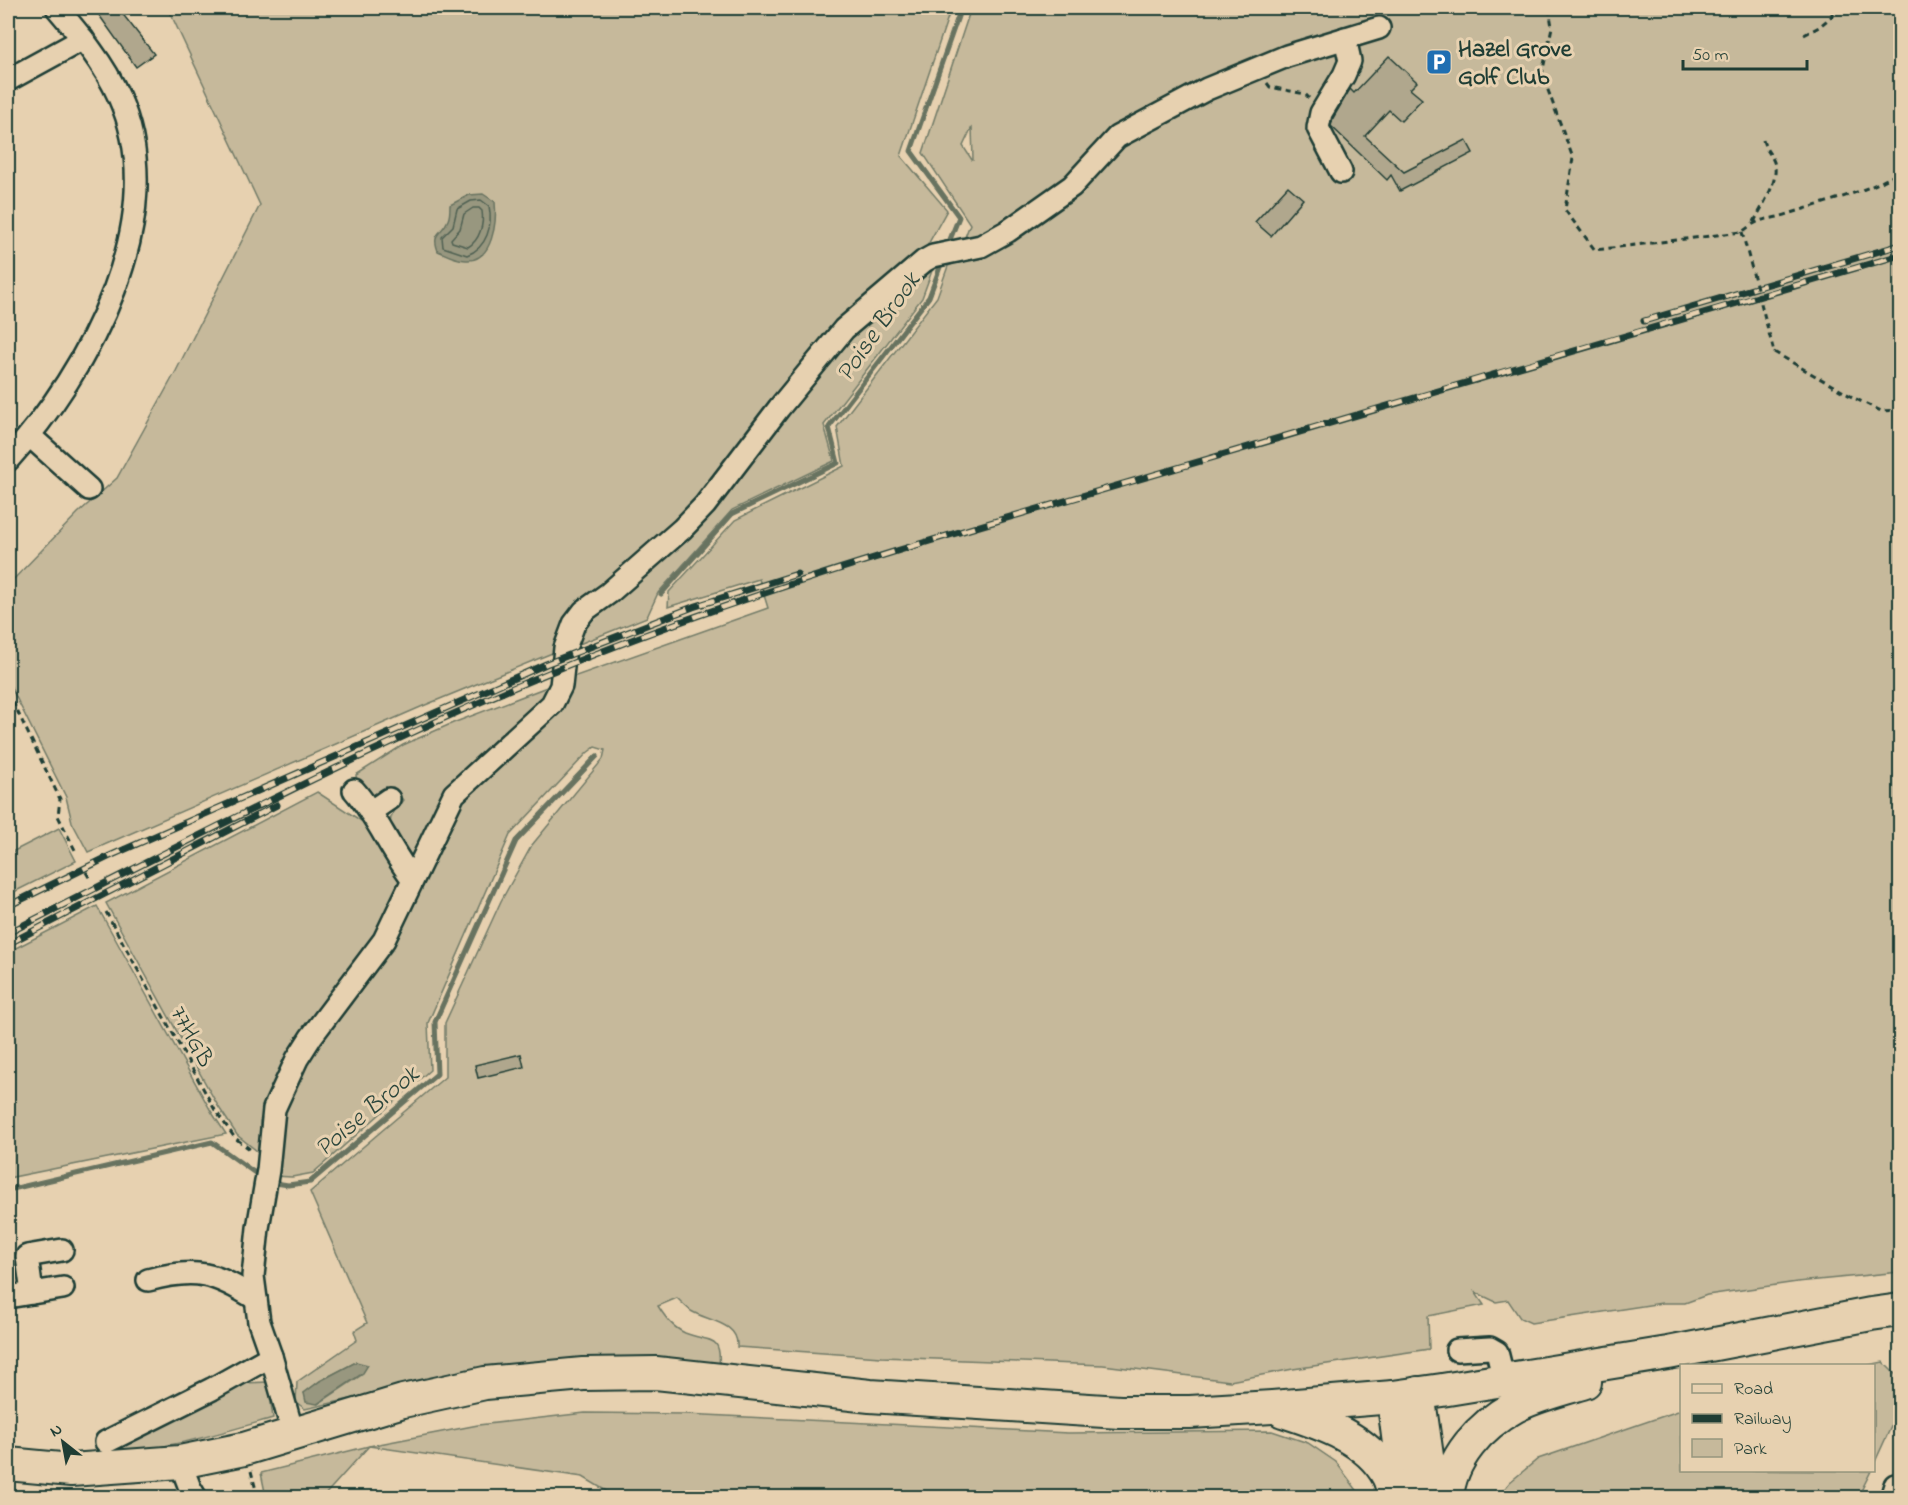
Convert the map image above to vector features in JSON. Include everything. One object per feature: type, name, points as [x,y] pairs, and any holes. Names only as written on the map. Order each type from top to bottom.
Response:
[{"type":"highway","points":[[8,1464],[71,1470],[180,1462],[244,1449],[403,1401],[485,1383],[583,1374],[656,1373],[870,1396],[1120,1412],[1190,1412],[1272,1407],[1405,1395],[1504,1380],[1668,1353],[1900,1310]]},
{"type":"highway","points":[[1447,1497],[1448,1484],[1464,1451],[1485,1426],[1516,1406],[1668,1353]]},
{"type":"highway","points":[[1405,1395],[1406,1497]]},
{"type":"highway","points":[[1405,1395],[1433,1497]]},
{"type":"highway","points":[[1272,1407],[1327,1426],[1360,1445],[1387,1475],[1395,1497]]},
{"type":"street","points":[[8,460],[30,435],[67,381],[94,334],[118,283],[130,241],[136,202],[136,167],[129,127],[119,97],[104,69],[57,8]]},
{"type":"street","points":[[293,1433],[259,1322],[253,1275],[274,1109],[310,1037],[384,940],[454,794],[552,704],[561,686],[568,640],[574,624],[584,611],[609,593],[682,529],[705,505],[779,408],[844,329],[924,261],[933,256],[981,246],[990,241],[1059,197],[1117,137],[1207,90],[1287,56],[1379,28]]},
{"type":"street","points":[[1341,172],[1318,128],[1321,113],[1350,61],[1345,38]]},
{"type":"street","points":[[8,80],[83,39]]},
{"type":"street","points":[[30,435],[89,489]]},
{"type":"street","points":[[354,790],[412,878]]},
{"type":"street","points":[[370,812],[389,799]]},
{"type":"street","points":[[32,1293],[27,1256],[62,1250]]},
{"type":"street","points":[[148,1280],[171,1274],[208,1275],[230,1282],[256,1299]]},
{"type":"street","points":[[8,1297],[63,1288]]},
{"type":"street","points":[[1457,1350],[1490,1348],[1497,1352],[1504,1380]]},
{"type":"street","points":[[106,1442],[212,1389],[271,1356]]},
{"type":"street","points":[[180,1462],[196,1497]]},
{"type":"path","points":[[1548,8],[1552,27],[1542,74],[1573,158],[1565,210],[1595,250],[1742,232],[1754,222],[1782,216],[1835,199],[1900,172]]},
{"type":"path","points":[[1804,35],[1819,27],[1832,16],[1832,8]]},
{"type":"path","points":[[1257,69],[1270,87],[1305,94],[1321,113]]},
{"type":"path","points":[[1754,222],[1773,182],[1774,174],[1774,162],[1764,148],[1762,140]]},
{"type":"path","points":[[1742,232],[1774,352],[1881,411],[1900,410]]},
{"type":"path","points":[[8,692],[60,799],[58,816],[76,852]]},
{"type":"path","points":[[86,872],[90,879]]},
{"type":"path","name":"77HGB","points":[[106,912],[215,1110],[235,1138],[268,1167]]},
{"type":"green space","points":[[168,8],[951,8],[901,156],[947,210],[926,248],[873,295],[861,300],[836,323],[737,455],[557,651],[423,706],[88,852],[72,822],[66,797],[8,681],[8,585],[78,513],[117,478],[176,371],[260,205]]},
{"type":"green space","name":"Hazel Grove Golf Club","points":[[971,8],[1900,8],[1900,1272],[1797,1282],[1707,1295],[1685,1303],[1662,1303],[1531,1323],[1520,1318],[1508,1300],[1496,1302],[1475,1292],[1484,1305],[1428,1316],[1429,1349],[1293,1369],[1230,1381],[1103,1365],[881,1357],[737,1347],[733,1332],[728,1327],[691,1311],[677,1298],[658,1306],[680,1331],[716,1344],[719,1367],[449,1377],[305,1409],[296,1402],[297,1382],[357,1340],[354,1331],[367,1323],[310,1192],[445,1077],[445,1023],[501,901],[532,845],[603,759],[605,750],[595,747],[587,753],[510,835],[428,1023],[430,1070],[313,1173],[292,1177],[273,1176],[285,1102],[306,1059],[351,1004],[391,942],[462,794],[566,697],[573,677],[768,608],[759,579],[668,607],[669,592],[735,520],[844,466],[837,427],[937,297],[948,266],[955,263],[970,224],[923,153]],"holes":[[[972,127],[973,160],[963,146]],[[356,1362],[363,1374],[318,1404],[304,1393],[320,1381]]]},
{"type":"green space","points":[[933,268],[922,298],[824,425],[834,461],[732,510],[658,593],[647,617],[574,646],[587,617],[851,334],[891,297]]},
{"type":"green space","points":[[552,685],[550,700],[501,735],[469,770],[416,855],[408,863],[394,839],[390,825],[393,812],[403,800],[393,787],[369,797],[357,787],[356,775],[403,745]]},
{"type":"green space","points":[[317,792],[366,824],[402,877],[378,935],[276,1078],[260,1121],[262,1155],[237,1135],[218,1106],[106,903]]},
{"type":"green space","points":[[59,828],[76,861],[8,895],[8,854]]},
{"type":"green space","points":[[97,906],[226,1134],[8,1178],[8,952]]},
{"type":"green space","points":[[1883,1362],[1900,1379],[1900,1407],[1875,1462],[1875,1364]]},
{"type":"green space","points":[[268,1382],[273,1418],[210,1436],[167,1445],[102,1452],[244,1383]]},
{"type":"green space","points":[[1680,1410],[1680,1472],[1870,1472],[1858,1497],[1498,1497],[1510,1482],[1538,1459]]},
{"type":"green space","points":[[585,1413],[686,1414],[1068,1433],[1272,1431],[1308,1443],[1336,1462],[1362,1497],[618,1498],[583,1477],[369,1446],[478,1425]]},
{"type":"green space","points":[[369,1446],[323,1497],[266,1497],[261,1473]]},
{"type":"water","points":[[483,194],[495,202],[494,229],[488,248],[475,259],[466,260],[438,251],[436,240],[450,215],[450,205],[469,195]]},
{"type":"water","points":[[356,1362],[368,1365],[363,1373],[317,1404],[306,1402],[304,1393],[320,1381]]},
{"type":"building","points":[[94,8],[118,8],[154,54],[136,67]]},
{"type":"building","points":[[1389,56],[1417,82],[1410,89],[1422,99],[1401,121],[1389,110],[1365,136],[1404,172],[1466,140],[1473,153],[1400,191],[1391,175],[1387,180],[1331,126],[1333,118],[1350,89],[1354,93]]},
{"type":"building","points":[[1288,186],[1303,199],[1271,236],[1255,222]]},
{"type":"building","points":[[521,1054],[524,1067],[478,1078],[475,1065]]},
{"type":"waterway","name":"Poise Brook","points":[[947,247],[959,217],[911,151],[961,8]]},
{"type":"waterway","name":"Poise Brook","points":[[661,594],[732,514],[838,463],[829,427],[929,297],[943,259]]},
{"type":"waterway","name":"Poise Brook","points":[[270,1182],[288,1185],[310,1182],[437,1074],[435,1022],[516,841],[597,756]]},
{"type":"waterway","name":"Poise Brook","points":[[8,1190],[212,1142],[262,1178]]},
{"type":"railway","points":[[1644,321],[1900,245]]},
{"type":"railway","points":[[8,933],[262,804],[433,723],[608,649],[697,616],[822,574],[948,536],[1900,255]]},
{"type":"railway","points":[[8,906],[112,855],[546,664],[693,607],[797,574]]},
{"type":"railway","points":[[8,944],[277,805]]},
{"type":"place","name":"Hazel Grove Golf Club","points":[[1439,62]]}]
